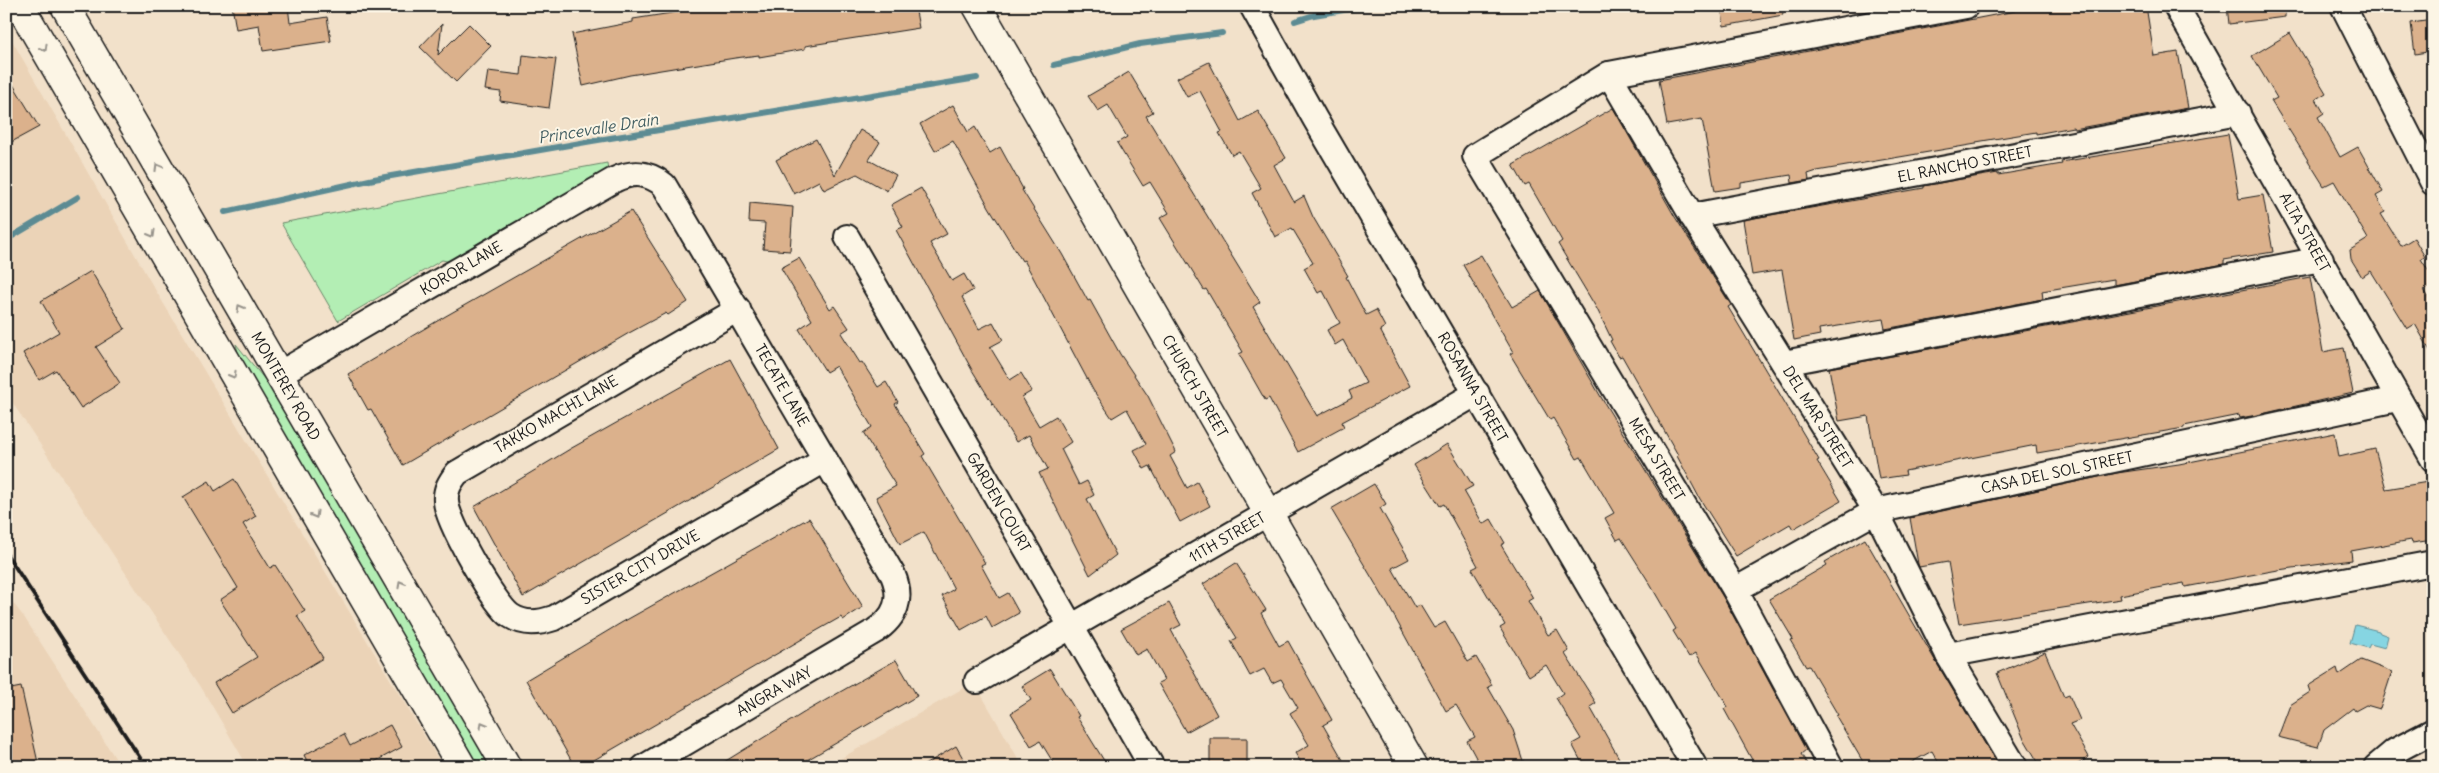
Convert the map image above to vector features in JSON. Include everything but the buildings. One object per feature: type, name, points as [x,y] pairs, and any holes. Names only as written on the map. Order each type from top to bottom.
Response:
[{"type":"main road","points":[[20,6],[462,767]]},
{"type":"main road","name":"MONTEREY ROAD","points":[[64,6],[507,767]]},
{"type":"main road","name":"CHURCH STREET","points":[[977,6],[1414,767]]},
{"type":"street","name":"ROSANNA STREET","points":[[1252,6],[1315,119],[1695,767]]},
{"type":"street","points":[[1609,74],[1966,6]]},
{"type":"street","name":"ALTA STREET","points":[[2176,6],[2321,259],[2397,399],[2433,459]]},
{"type":"street","points":[[2343,6],[2433,183]]},
{"type":"street","name":"MESA STREET","points":[[1609,74],[1475,156],[1734,590],[1831,767]]},
{"type":"street","name":"DEL MAR STREET","points":[[1609,74],[1692,216],[1876,511],[1948,655],[2014,767]]},
{"type":"street","name":"EL RANCHO STREET","points":[[1692,216],[2238,113]]},
{"type":"street","name":"KOROR LANE","points":[[279,374],[614,180],[624,175],[646,174]]},
{"type":"street","name":"TECATE LANE","points":[[646,174],[656,178],[671,194],[893,575],[898,590],[897,607]]},
{"type":"street","name":"GARDEN COURT","points":[[847,237],[1152,767]]},
{"type":"street","points":[[1784,364],[2321,259]]},
{"type":"street","name":"TAKKO MACHI LANE","points":[[472,559],[447,512],[446,491],[457,473],[738,309]]},
{"type":"street","name":"11TH STREET","points":[[977,681],[1477,393]]},
{"type":"street","name":"CASA DEL SOL STREET","points":[[1734,590],[1876,511],[2397,399]]},
{"type":"street","name":"SISTER CITY DRIVE","points":[[472,559],[502,609],[522,621],[544,621],[554,618],[826,460]]},
{"type":"street","points":[[1948,655],[2433,563]]},
{"type":"street","name":"ANGRA WAY","points":[[644,767],[876,632],[885,625],[897,607]]},
{"type":"street","points":[[2376,767],[2395,751],[2433,731]]},
{"type":"shaded area","points":[[6,30],[150,281],[443,767],[248,767],[201,687],[6,393]]},
{"type":"shaded area","points":[[6,594],[24,617],[121,767],[6,767]]},
{"type":"shaded area","points":[[974,682],[1023,767],[826,767]]},
{"type":"green space","points":[[607,163],[608,170],[451,262],[442,260],[338,321],[281,223]]},
{"type":"green space","points":[[236,344],[270,386],[493,767],[476,767],[240,361]]},
{"type":"water","points":[[2355,625],[2379,631],[2388,636],[2385,648],[2370,644],[2368,648],[2350,643]]},
{"type":"waterway","name":"Princevalle Drain","points":[[1295,21],[1314,15],[1367,6]]},
{"type":"waterway","name":"Princevalle Drain","points":[[1054,65],[1140,44],[1222,33]]},
{"type":"waterway","name":"Princevalle Drain","points":[[225,212],[374,179],[977,78]]},
{"type":"waterway","name":"Princevalle Drain","points":[[6,240],[78,197]]},
{"type":"railway","points":[[6,553],[146,767]]}]
